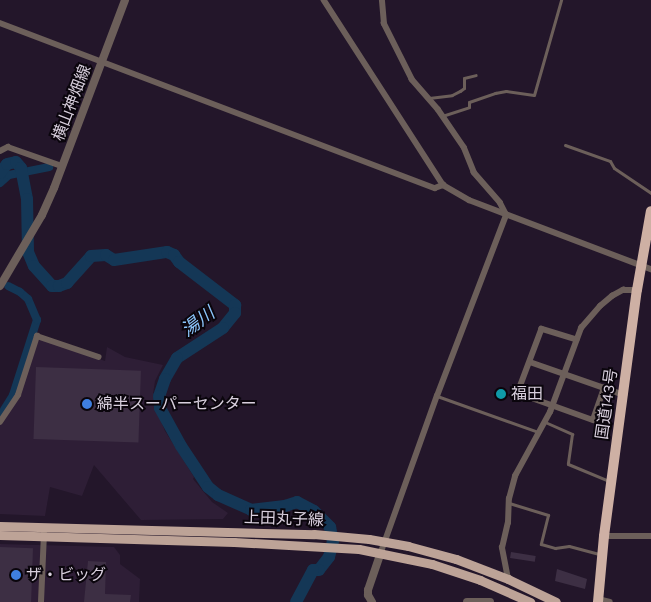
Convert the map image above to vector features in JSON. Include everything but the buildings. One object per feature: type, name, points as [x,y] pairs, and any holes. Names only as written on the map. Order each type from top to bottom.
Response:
[{"type":"highway","name":"国道143号","points":[[598,601],[604,536],[637,290],[651,211]]},
{"type":"main road","name":"上田丸子線","points":[[0,526],[314,534],[385,542],[442,555],[508,579],[556,602]]},
{"type":"main road","name":"上田丸子線","points":[[0,535],[339,547],[381,552],[447,568],[530,602]]},
{"type":"street","name":"横山神畑線","points":[[0,286],[42,215],[125,0]]},
{"type":"street","points":[[324,0],[443,186],[469,200],[506,215],[651,269]]},
{"type":"street","points":[[372,602],[368,595],[368,590],[381,552],[437,396],[506,215],[500,203],[474,173],[464,148],[442,116],[412,80],[384,24],[382,0]]},
{"type":"street","points":[[0,23],[435,188],[443,186]]},
{"type":"street","points":[[0,151],[8,147],[62,166]]},
{"type":"street","points":[[508,579],[502,548],[515,476],[553,406],[581,328],[600,306],[624,290],[637,290]]},
{"type":"street","points":[[577,340],[542,328],[518,393],[593,420],[604,388]]},
{"type":"street","points":[[0,422],[18,394],[37,336],[99,357]]},
{"type":"street","points":[[530,362],[624,395]]},
{"type":"street","points":[[41,602],[44,526]]},
{"type":"street","points":[[604,536],[651,536]]},
{"type":"street","points":[[598,601],[610,602]]},
{"type":"street","points":[[466,602],[490,602]]},
{"type":"lane","points":[[442,116],[469,107],[469,102],[495,93],[506,91],[534,95],[561,0]]},
{"type":"lane","points":[[428,98],[460,91],[464,88],[464,78],[476,75]]},
{"type":"lane","points":[[565,145],[610,161],[614,168],[651,193]]},
{"type":"lane","points":[[437,396],[538,432]]},
{"type":"lane","points":[[544,422],[572,434],[568,464],[590,475],[612,482]]},
{"type":"lane","points":[[509,503],[548,515],[541,544],[555,548],[569,546],[602,555]]},
{"type":"shaded area","points":[[41,339],[105,361],[107,347],[125,357],[163,365],[155,381],[154,404],[165,431],[194,477],[193,479],[212,502],[228,513],[223,519],[141,520],[94,465],[82,496],[50,487],[45,516],[0,514],[0,425],[8,415],[36,343]]},
{"type":"shaded area","points":[[0,544],[114,547],[120,555],[120,564],[140,579],[139,602],[0,602]]},
{"type":"waterway","name":"湯川","points":[[0,173],[7,164],[16,162],[21,168],[27,199],[28,252],[34,266],[52,286],[67,283],[91,256],[106,255],[114,260],[167,252],[174,255],[179,262],[235,305],[235,313],[223,328],[177,358],[165,379],[159,396],[160,408],[181,446],[208,487],[218,495],[251,510],[285,506],[297,502],[314,511],[330,527],[333,541],[329,557],[319,570],[313,570],[296,602]]},
{"type":"waterway","name":"湯川","points":[[0,183],[9,175],[49,167]]},
{"type":"waterway","points":[[0,416],[13,395],[37,320],[28,299],[20,292],[8,286]]},
{"type":"place","name":"福田","points":[[501,394]]},
{"type":"place","name":"綿半スーパーセンター","points":[[87,404]]},
{"type":"place","name":"ザ・ビッグ","points":[[16,575]]}]
